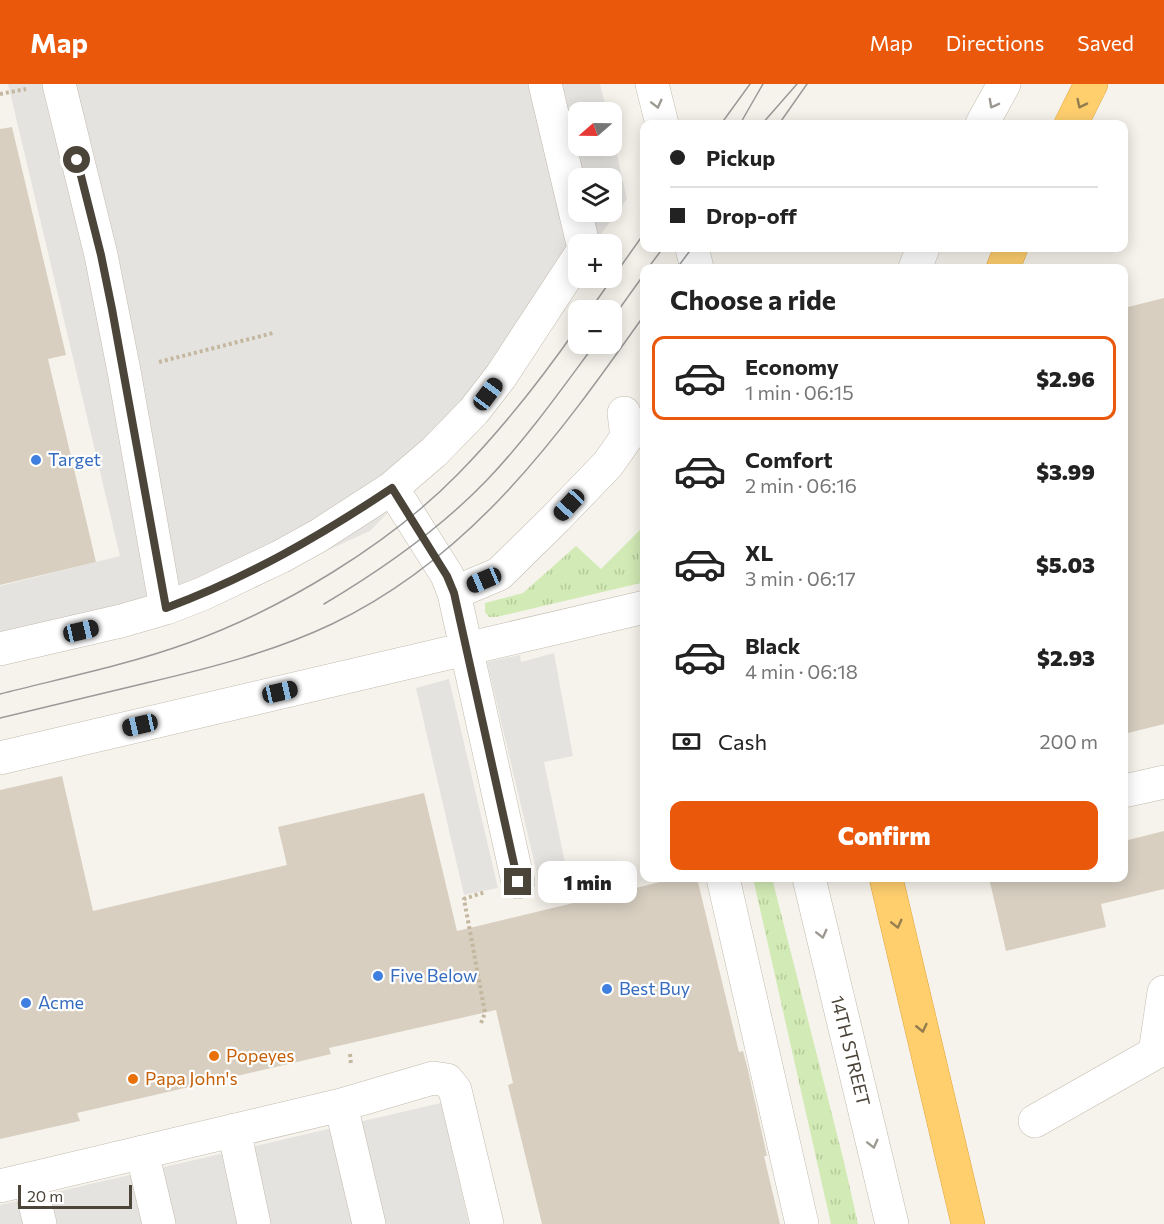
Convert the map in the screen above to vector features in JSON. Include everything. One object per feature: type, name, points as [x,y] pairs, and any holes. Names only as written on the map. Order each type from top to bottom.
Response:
[{"type":"highway","points":[[1073,120],[1091,84]]},
{"type":"highway","points":[[886,882],[968,1224]]},
{"type":"street","points":[[58,84],[101,255],[166,608]]},
{"type":"street","points":[[545,84],[581,234]]},
{"type":"street","points":[[652,84],[661,120]]},
{"type":"street","points":[[984,120],[1004,84]]},
{"type":"street","points":[[0,649],[121,621],[166,608],[202,594],[318,536],[392,488],[434,452],[474,411],[501,376],[568,274]]},
{"type":"street","points":[[454,593],[499,574],[608,464],[627,437],[624,413]]},
{"type":"street","points":[[392,488],[447,576],[454,593],[518,882]]},
{"type":"street","points":[[0,758],[640,608]]},
{"type":"street","points":[[1128,790],[1164,782]]},
{"type":"street","points":[[724,882],[802,1224]]},
{"type":"street","name":"14TH STREET","points":[[810,882],[892,1224]]},
{"type":"street","points":[[1035,1121],[1155,1053],[1164,992]]},
{"type":"street","points":[[40,1224],[15,1182],[341,1105],[434,1078],[447,1080],[454,1090],[487,1224]]},
{"type":"street","points":[[341,1105],[369,1224]]},
{"type":"street","points":[[234,1130],[254,1224]]},
{"type":"street","points":[[142,1152],[159,1224]]},
{"type":"path","points":[[124,371],[273,333]]},
{"type":"path","points":[[481,1023],[485,1013],[464,899],[518,882]]},
{"type":"green space","points":[[640,530],[640,583],[496,617],[489,617],[485,612],[485,603],[523,593],[576,546],[601,569]]},
{"type":"green space","points":[[754,882],[773,882],[858,1224],[831,1224]]},
{"type":"shaded area","points":[[8,84],[600,84],[604,102],[568,102],[568,156],[617,156],[620,168],[568,168],[568,222],[610,222],[601,234],[568,234],[568,279],[417,482],[370,531],[246,587],[0,649],[0,586],[120,556]]},
{"type":"shaded area","points":[[622,177],[627,199],[622,206]]},
{"type":"shaded area","points":[[554,653],[573,756],[544,762],[568,877],[539,882],[487,662],[520,655],[521,662]]},
{"type":"shaded area","points":[[449,679],[498,888],[464,895],[416,688]]},
{"type":"shaded area","points":[[441,1103],[469,1224],[0,1224],[0,1205]]},
{"type":"building","name":"Target","points":[[12,127],[66,355],[48,359],[96,562],[0,585],[0,129]]},
{"type":"building","points":[[1164,298],[1164,724],[1128,733],[1128,307]]},
{"type":"building","points":[[62,776],[93,911],[287,865],[278,827],[424,793],[457,931],[660,882],[698,882],[739,1052],[743,1051],[748,1070],[767,1156],[764,1156],[780,1224],[542,1224],[508,1085],[513,1083],[496,1010],[329,1048],[331,1054],[77,1113],[80,1121],[0,1139],[0,790]]},
{"type":"building","points":[[1164,831],[1164,889],[1101,904],[1106,927],[1006,951],[990,882],[1128,882],[1128,840]]},
{"type":"tram line","points":[[724,120],[750,84]]},
{"type":"tram line","points":[[742,120],[763,84]]},
{"type":"tram line","points":[[766,120],[797,84]]},
{"type":"tram line","points":[[782,120],[807,84]]},
{"type":"tram line","points":[[597,300],[640,239]]},
{"type":"tram line","points":[[651,264],[660,252]]},
{"type":"tram line","points":[[680,264],[689,252]]},
{"type":"tram line","points":[[622,305],[640,280]]},
{"type":"tram line","points":[[0,718],[194,671],[264,651],[332,624],[382,596],[428,565],[470,529],[508,490],[579,405],[640,321]]},
{"type":"tram line","points":[[0,694],[118,665],[188,643],[260,612],[332,572],[400,525],[459,473],[522,402],[568,340]]},
{"type":"tram line","points":[[324,604],[410,548],[469,498],[530,431],[588,354]]},
{"type":"place","name":"Target","points":[[36,460]]},
{"type":"place","name":"Five Below","points":[[378,976]]},
{"type":"place","name":"Best Buy","points":[[607,989]]},
{"type":"place","name":"Acme","points":[[26,1003]]},
{"type":"place","name":"Popeyes","points":[[214,1056]]},
{"type":"place","name":"Papa John's","points":[[133,1079]]},
{"type":"route","points":[[77,160],[112,309],[166,608],[242,576],[318,536],[392,488],[447,576],[454,593],[518,882]]}]
